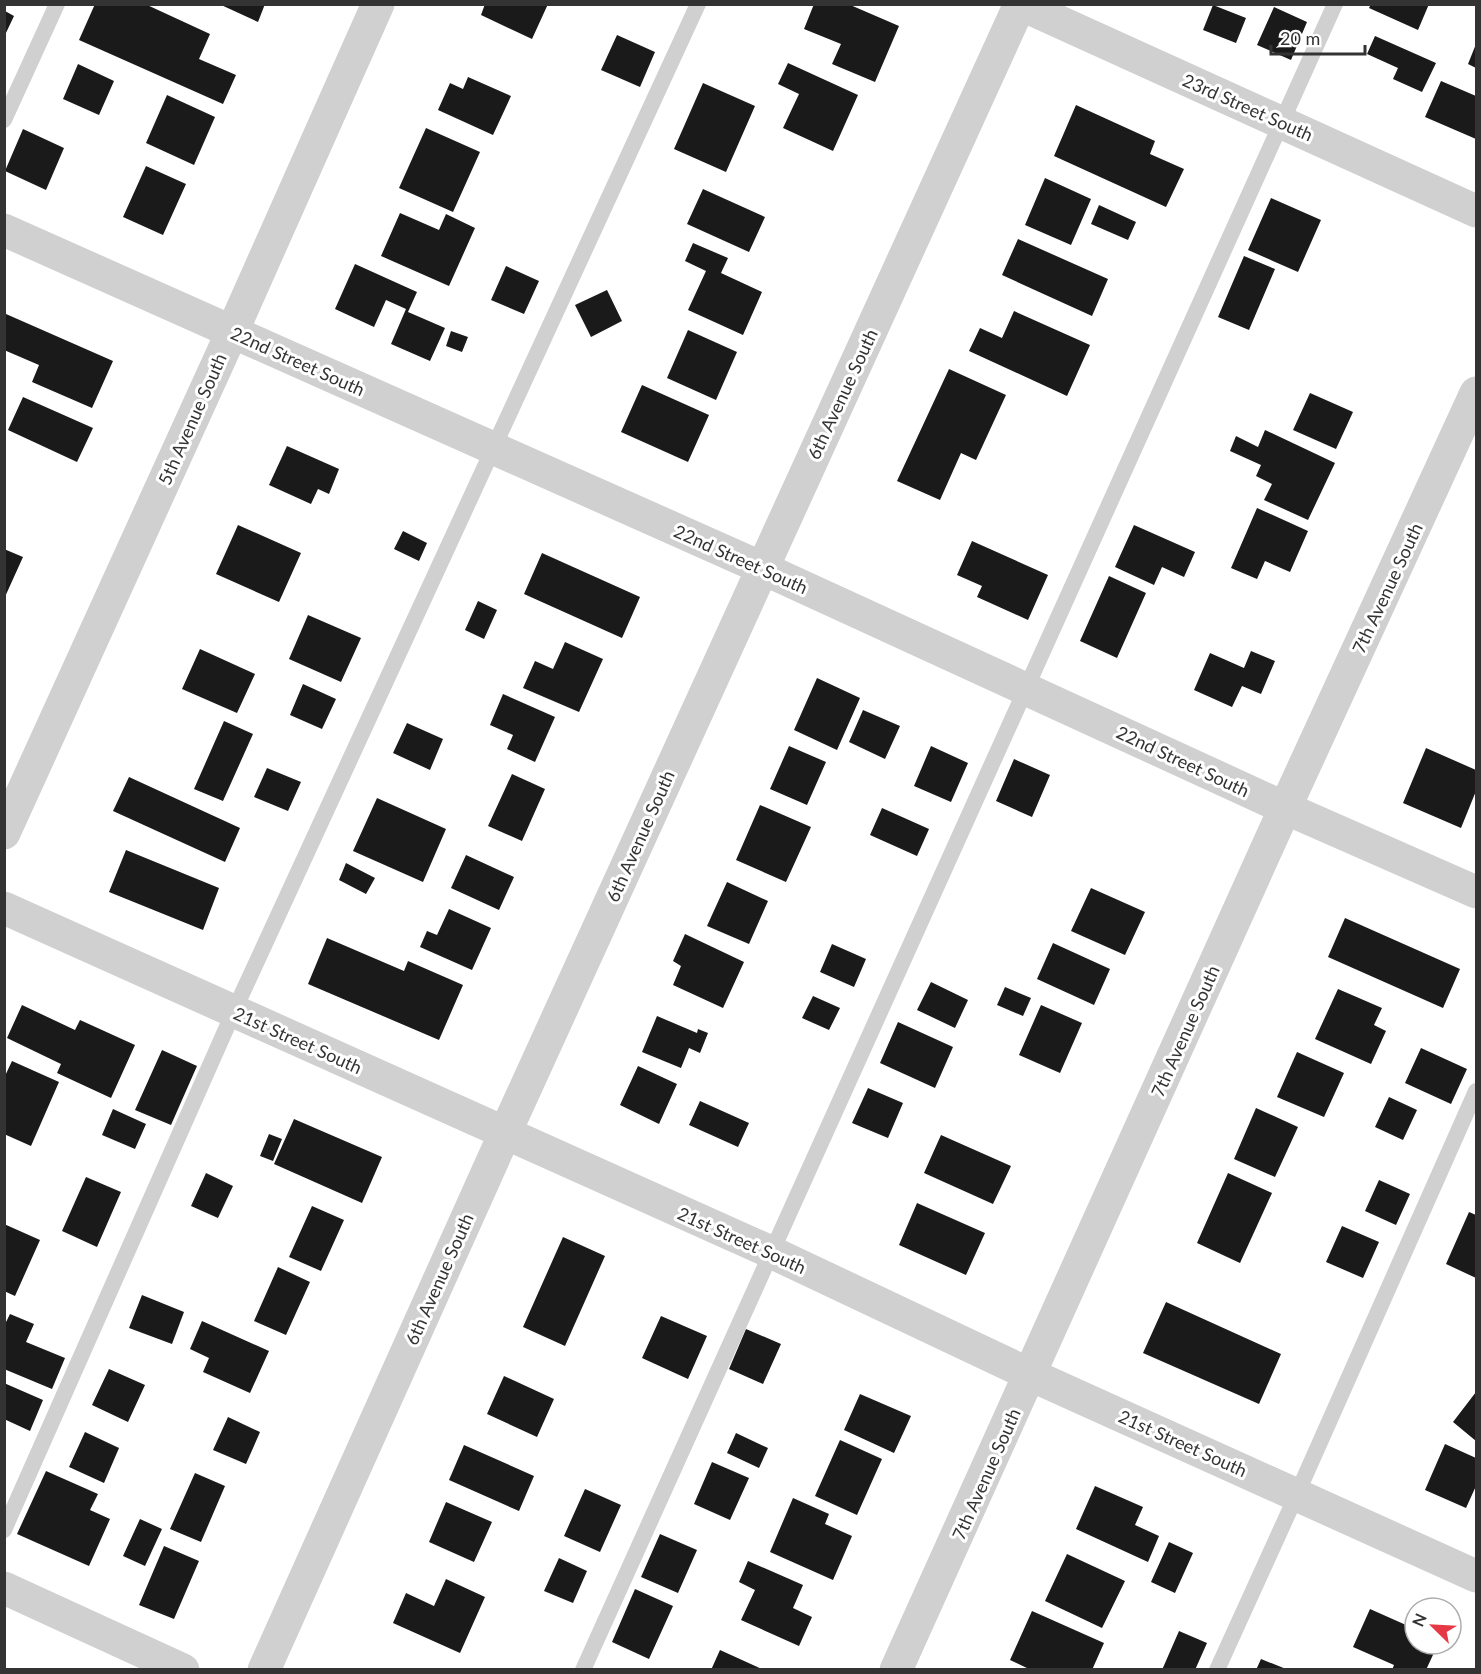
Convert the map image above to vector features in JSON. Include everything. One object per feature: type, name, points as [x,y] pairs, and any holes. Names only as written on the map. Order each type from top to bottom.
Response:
[{"type":"street","name":"5th Avenue South","points":[[4,833],[232,332],[378,4]]},
{"type":"street","name":"23rd Street South","points":[[1020,5],[1476,211]]},
{"type":"street","name":"6th Avenue South","points":[[264,1670],[504,1133],[1020,5]]},
{"type":"street","name":"22nd Street South","points":[[4,230],[762,568],[1285,808],[1476,892]]},
{"type":"street","name":"7th Avenue South","points":[[897,1670],[1285,808],[1476,393]]},
{"type":"street","name":"21st Street South","points":[[4,908],[773,1253],[1030,1375],[1476,1576]]},
{"type":"street","points":[[4,1588],[183,1670]]},
{"type":"lane","points":[[4,120],[57,4]]},
{"type":"lane","points":[[4,1530],[234,1011],[698,4]]},
{"type":"lane","points":[[583,1670],[1335,4]]},
{"type":"lane","points":[[1217,1670],[1476,1091]]},
{"type":"building","points":[[95,4],[145,4],[210,34],[199,59],[236,75],[223,104],[79,40]]},
{"type":"building","points":[[219,4],[265,4],[258,22]]},
{"type":"building","points":[[485,4],[548,4],[532,39],[481,15]]},
{"type":"building","points":[[814,4],[848,4],[899,26],[875,82],[832,64],[841,44],[804,29]]},
{"type":"building","points":[[1371,4],[1429,4],[1418,30],[1369,8]]},
{"type":"building","points":[[1213,5],[1246,18],[1236,43],[1203,30]]},
{"type":"building","points":[[1274,7],[1307,22],[1291,60],[1257,45]]},
{"type":"building","points":[[5,11],[14,16],[5,35]]},
{"type":"building","points":[[617,35],[655,52],[640,87],[601,70]]},
{"type":"building","points":[[1375,36],[1436,63],[1422,92],[1393,79],[1398,68],[1367,54]]},
{"type":"building","points":[[1476,44],[1476,68],[1468,64]]},
{"type":"building","points":[[788,63],[858,95],[833,151],[783,128],[799,94],[778,84]]},
{"type":"building","points":[[78,64],[114,81],[99,115],[63,99]]},
{"type":"building","points":[[468,77],[511,96],[493,135],[438,110],[450,83],[463,89]]},
{"type":"building","points":[[1441,81],[1476,96],[1476,139],[1425,117]]},
{"type":"building","points":[[703,83],[755,106],[726,172],[674,149]]},
{"type":"building","points":[[167,95],[215,117],[194,165],[146,143]]},
{"type":"building","points":[[1076,105],[1155,141],[1150,154],[1184,169],[1166,207],[1054,156]]},
{"type":"building","points":[[426,128],[480,152],[453,212],[399,188]]},
{"type":"building","points":[[23,129],[64,148],[46,190],[5,171]]},
{"type":"building","points":[[146,166],[186,184],[163,235],[123,217]]},
{"type":"building","points":[[1045,178],[1091,199],[1071,245],[1025,225]]},
{"type":"building","points":[[703,189],[765,217],[749,252],[687,224]]},
{"type":"building","points":[[1271,198],[1321,220],[1298,272],[1248,250]]},
{"type":"building","points":[[1099,205],[1136,222],[1128,240],[1091,224]]},
{"type":"building","points":[[400,213],[439,230],[446,214],[475,228],[449,286],[381,256]]},
{"type":"building","points":[[1018,239],[1108,279],[1092,316],[1002,275]]},
{"type":"building","points":[[693,243],[728,258],[721,273],[762,292],[743,335],[688,310],[706,271],[685,261]]},
{"type":"building","points":[[1244,256],[1275,269],[1249,330],[1218,317]]},
{"type":"building","points":[[355,264],[417,292],[408,312],[445,328],[430,361],[391,344],[406,309],[386,300],[374,327],[335,309]]},
{"type":"building","points":[[506,266],[539,281],[524,314],[491,300]]},
{"type":"building","points":[[607,290],[622,321],[591,337],[575,305]]},
{"type":"building","points":[[1014,311],[1090,345],[1067,396],[969,351],[980,328],[1002,338]]},
{"type":"building","points":[[6,314],[113,361],[92,408],[32,382],[39,365],[4,350]]},
{"type":"building","points":[[688,330],[737,352],[716,400],[667,378]]},
{"type":"building","points":[[451,331],[468,337],[462,352],[446,346]]},
{"type":"building","points":[[949,369],[1006,395],[976,460],[961,453],[940,500],[897,481]]},
{"type":"building","points":[[642,385],[709,415],[688,462],[621,432]]},
{"type":"building","points":[[1310,393],[1353,412],[1336,449],[1293,430]]},
{"type":"building","points":[[23,397],[93,428],[77,462],[8,430]]},
{"type":"building","points":[[1265,430],[1335,463],[1308,520],[1264,500],[1272,484],[1256,476],[1261,465],[1230,451],[1236,436],[1258,447]]},
{"type":"building","points":[[287,446],[339,469],[329,494],[318,489],[311,504],[269,485]]},
{"type":"building","points":[[1257,508],[1308,531],[1290,572],[1265,561],[1257,579],[1231,568]]},
{"type":"building","points":[[238,525],[301,553],[279,602],[216,574]]},
{"type":"building","points":[[1134,525],[1195,552],[1184,577],[1162,567],[1154,585],[1115,567]]},
{"type":"building","points":[[403,531],[427,543],[419,561],[394,549]]},
{"type":"building","points":[[972,541],[1048,575],[1028,620],[977,597],[982,586],[957,575]]},
{"type":"building","points":[[4,549],[23,557],[4,599]]},
{"type":"building","points":[[542,553],[640,597],[622,638],[524,594]]},
{"type":"building","points":[[1109,576],[1146,593],[1117,658],[1080,641]]},
{"type":"building","points":[[478,601],[497,610],[484,639],[465,630]]},
{"type":"building","points":[[308,615],[361,638],[341,682],[289,659]]},
{"type":"building","points":[[565,642],[603,659],[579,712],[523,688],[535,661],[553,669]]},
{"type":"building","points":[[200,649],[255,674],[237,713],[182,689]]},
{"type":"building","points":[[1251,651],[1275,661],[1261,694],[1242,686],[1232,707],[1194,690],[1210,653],[1244,668]]},
{"type":"building","points":[[817,678],[860,698],[837,750],[794,730]]},
{"type":"building","points":[[303,684],[336,699],[322,729],[290,715]]},
{"type":"building","points":[[503,694],[555,717],[535,762],[507,749],[513,735],[490,725]]},
{"type":"building","points":[[863,710],[900,726],[885,759],[849,742]]},
{"type":"building","points":[[224,721],[253,734],[223,801],[194,789]]},
{"type":"building","points":[[407,723],[443,739],[430,770],[393,753]]},
{"type":"building","points":[[789,746],[826,762],[807,805],[770,789]]},
{"type":"building","points":[[931,746],[968,763],[951,802],[914,786]]},
{"type":"building","points":[[1426,748],[1476,770],[1476,791],[1461,828],[1403,803]]},
{"type":"building","points":[[1014,759],[1050,775],[1032,817],[996,801]]},
{"type":"building","points":[[267,768],[301,782],[288,811],[254,797]]},
{"type":"building","points":[[512,774],[545,789],[522,841],[488,826]]},
{"type":"building","points":[[129,777],[240,828],[225,862],[113,811]]},
{"type":"building","points":[[377,798],[446,829],[423,882],[353,851]]},
{"type":"building","points":[[760,805],[811,827],[786,882],[736,860]]},
{"type":"building","points":[[882,808],[929,829],[917,856],[870,835]]},
{"type":"building","points":[[126,850],[219,888],[203,930],[109,892]]},
{"type":"building","points":[[466,855],[514,877],[499,910],[451,888]]},
{"type":"building","points":[[346,863],[375,878],[366,894],[339,880]]},
{"type":"building","points":[[727,882],[768,901],[749,944],[707,926]]},
{"type":"building","points":[[1091,888],[1145,912],[1125,955],[1071,931]]},
{"type":"building","points":[[449,909],[491,928],[472,970],[420,947],[427,931],[437,935]]},
{"type":"building","points":[[1345,918],[1460,969],[1443,1008],[1328,957]]},
{"type":"building","points":[[685,934],[744,962],[723,1008],[673,985],[681,966],[673,961]]},
{"type":"building","points":[[327,938],[404,971],[408,961],[463,985],[439,1040],[308,984]]},
{"type":"building","points":[[1053,943],[1110,969],[1094,1005],[1037,979]]},
{"type":"building","points":[[832,944],[866,959],[854,987],[820,972]]},
{"type":"building","points":[[931,982],[968,1000],[955,1028],[917,1010]]},
{"type":"building","points":[[1005,987],[1031,998],[1023,1016],[997,1005]]},
{"type":"building","points":[[1338,989],[1382,1008],[1374,1025],[1386,1031],[1371,1064],[1315,1039]]},
{"type":"building","points":[[813,996],[840,1008],[829,1030],[802,1018]]},
{"type":"building","points":[[22,1005],[75,1030],[80,1020],[135,1045],[111,1098],[57,1073],[61,1064],[7,1038]]},
{"type":"building","points":[[1041,1005],[1082,1023],[1060,1073],[1019,1055]]},
{"type":"building","points":[[657,1016],[697,1033],[698,1029],[708,1033],[700,1053],[689,1048],[681,1068],[642,1052]]},
{"type":"building","points":[[898,1022],[953,1047],[935,1088],[880,1063]]},
{"type":"building","points":[[1421,1048],[1467,1069],[1451,1104],[1405,1083]]},
{"type":"building","points":[[162,1050],[197,1066],[171,1125],[135,1110]]},
{"type":"building","points":[[1297,1052],[1344,1073],[1324,1117],[1277,1097]]},
{"type":"building","points":[[12,1061],[59,1082],[31,1146],[4,1134],[4,1078]]},
{"type":"building","points":[[638,1066],[677,1084],[659,1124],[620,1105]]},
{"type":"building","points":[[868,1088],[903,1103],[888,1138],[852,1123]]},
{"type":"building","points":[[1389,1097],[1417,1110],[1403,1140],[1375,1127]]},
{"type":"building","points":[[700,1101],[749,1123],[738,1147],[689,1125]]},
{"type":"building","points":[[1256,1108],[1298,1127],[1275,1177],[1234,1159]]},
{"type":"building","points":[[113,1109],[146,1124],[135,1149],[102,1135]]},
{"type":"building","points":[[294,1119],[382,1157],[362,1203],[274,1164]]},
{"type":"building","points":[[269,1134],[282,1139],[273,1161],[260,1156]]},
{"type":"building","points":[[941,1135],[1011,1166],[993,1204],[924,1173]]},
{"type":"building","points":[[206,1173],[233,1186],[218,1218],[191,1206]]},
{"type":"building","points":[[1228,1173],[1272,1193],[1240,1263],[1197,1243]]},
{"type":"building","points":[[86,1177],[121,1192],[97,1247],[62,1231]]},
{"type":"building","points":[[1379,1180],[1410,1194],[1396,1225],[1365,1211]]},
{"type":"building","points":[[917,1203],[985,1233],[966,1275],[899,1245]]},
{"type":"building","points":[[312,1206],[344,1220],[321,1271],[289,1257]]},
{"type":"building","points":[[1469,1212],[1476,1215],[1476,1278],[1446,1264]]},
{"type":"building","points":[[4,1224],[40,1240],[15,1296],[4,1291]]},
{"type":"building","points":[[1342,1226],[1379,1242],[1363,1278],[1326,1262]]},
{"type":"building","points":[[563,1237],[605,1256],[565,1346],[523,1327]]},
{"type":"building","points":[[278,1267],[310,1282],[286,1335],[254,1321]]},
{"type":"building","points":[[142,1295],[184,1312],[172,1344],[129,1328]]},
{"type":"building","points":[[1166,1302],[1281,1354],[1259,1404],[1143,1353]]},
{"type":"building","points":[[10,1314],[34,1324],[26,1342],[65,1358],[52,1389],[4,1369],[4,1326]]},
{"type":"building","points":[[661,1316],[707,1336],[688,1379],[642,1358]]},
{"type":"building","points":[[202,1321],[269,1351],[250,1393],[203,1372],[209,1358],[190,1349]]},
{"type":"building","points":[[746,1329],[781,1344],[763,1384],[729,1369]]},
{"type":"building","points":[[109,1369],[145,1385],[128,1422],[92,1405]]},
{"type":"building","points":[[504,1376],[554,1399],[537,1437],[487,1414]]},
{"type":"building","points":[[4,1383],[43,1400],[30,1431],[4,1419]]},
{"type":"building","points":[[1476,1392],[1476,1441],[1453,1422]]},
{"type":"building","points":[[860,1394],[911,1416],[894,1453],[844,1430]]},
{"type":"building","points":[[228,1417],[260,1432],[246,1464],[213,1450]]},
{"type":"building","points":[[85,1432],[119,1448],[104,1483],[69,1467]]},
{"type":"building","points":[[736,1433],[768,1448],[759,1468],[727,1453]]},
{"type":"building","points":[[840,1440],[882,1459],[857,1515],[815,1496]]},
{"type":"building","points":[[1445,1444],[1476,1458],[1476,1486],[1466,1508],[1425,1490]]},
{"type":"building","points":[[464,1445],[534,1476],[519,1511],[449,1480]]},
{"type":"building","points":[[712,1462],[749,1478],[730,1520],[694,1504]]},
{"type":"building","points":[[46,1471],[98,1494],[90,1510],[110,1519],[89,1566],[17,1534]]},
{"type":"building","points":[[195,1473],[225,1486],[201,1542],[170,1529]]},
{"type":"building","points":[[1095,1486],[1143,1507],[1135,1525],[1159,1536],[1148,1562],[1076,1529]]},
{"type":"building","points":[[585,1489],[621,1505],[600,1552],[564,1536]]},
{"type":"building","points":[[793,1498],[829,1514],[825,1524],[852,1536],[833,1580],[770,1552]]},
{"type":"building","points":[[446,1502],[492,1522],[474,1562],[429,1542]]},
{"type":"building","points":[[140,1519],[162,1529],[145,1566],[123,1556]]},
{"type":"building","points":[[660,1534],[697,1550],[678,1593],[641,1577]]},
{"type":"building","points":[[1169,1542],[1193,1553],[1175,1593],[1151,1582]]},
{"type":"building","points":[[164,1546],[199,1561],[174,1619],[139,1605]]},
{"type":"building","points":[[1067,1554],[1125,1581],[1102,1628],[1045,1601]]},
{"type":"building","points":[[559,1558],[587,1571],[573,1603],[544,1591]]},
{"type":"building","points":[[748,1561],[803,1585],[793,1608],[812,1617],[799,1646],[741,1620],[755,1590],[739,1582]]},
{"type":"building","points":[[446,1579],[485,1597],[460,1653],[393,1623],[406,1593],[434,1606]]},
{"type":"building","points":[[635,1589],[673,1606],[649,1659],[612,1642]]},
{"type":"building","points":[[1370,1609],[1403,1624],[1403,1656],[1432,1656],[1426,1670],[1392,1670],[1394,1665],[1353,1647]]},
{"type":"building","points":[[1032,1611],[1104,1643],[1092,1670],[1031,1670],[1010,1660]]},
{"type":"building","points":[[1179,1631],[1207,1643],[1195,1670],[1162,1670]]},
{"type":"building","points":[[720,1650],[764,1670],[711,1670]]},
{"type":"building","points":[[1261,1659],[1286,1669],[1286,1670],[1256,1670]]}]
